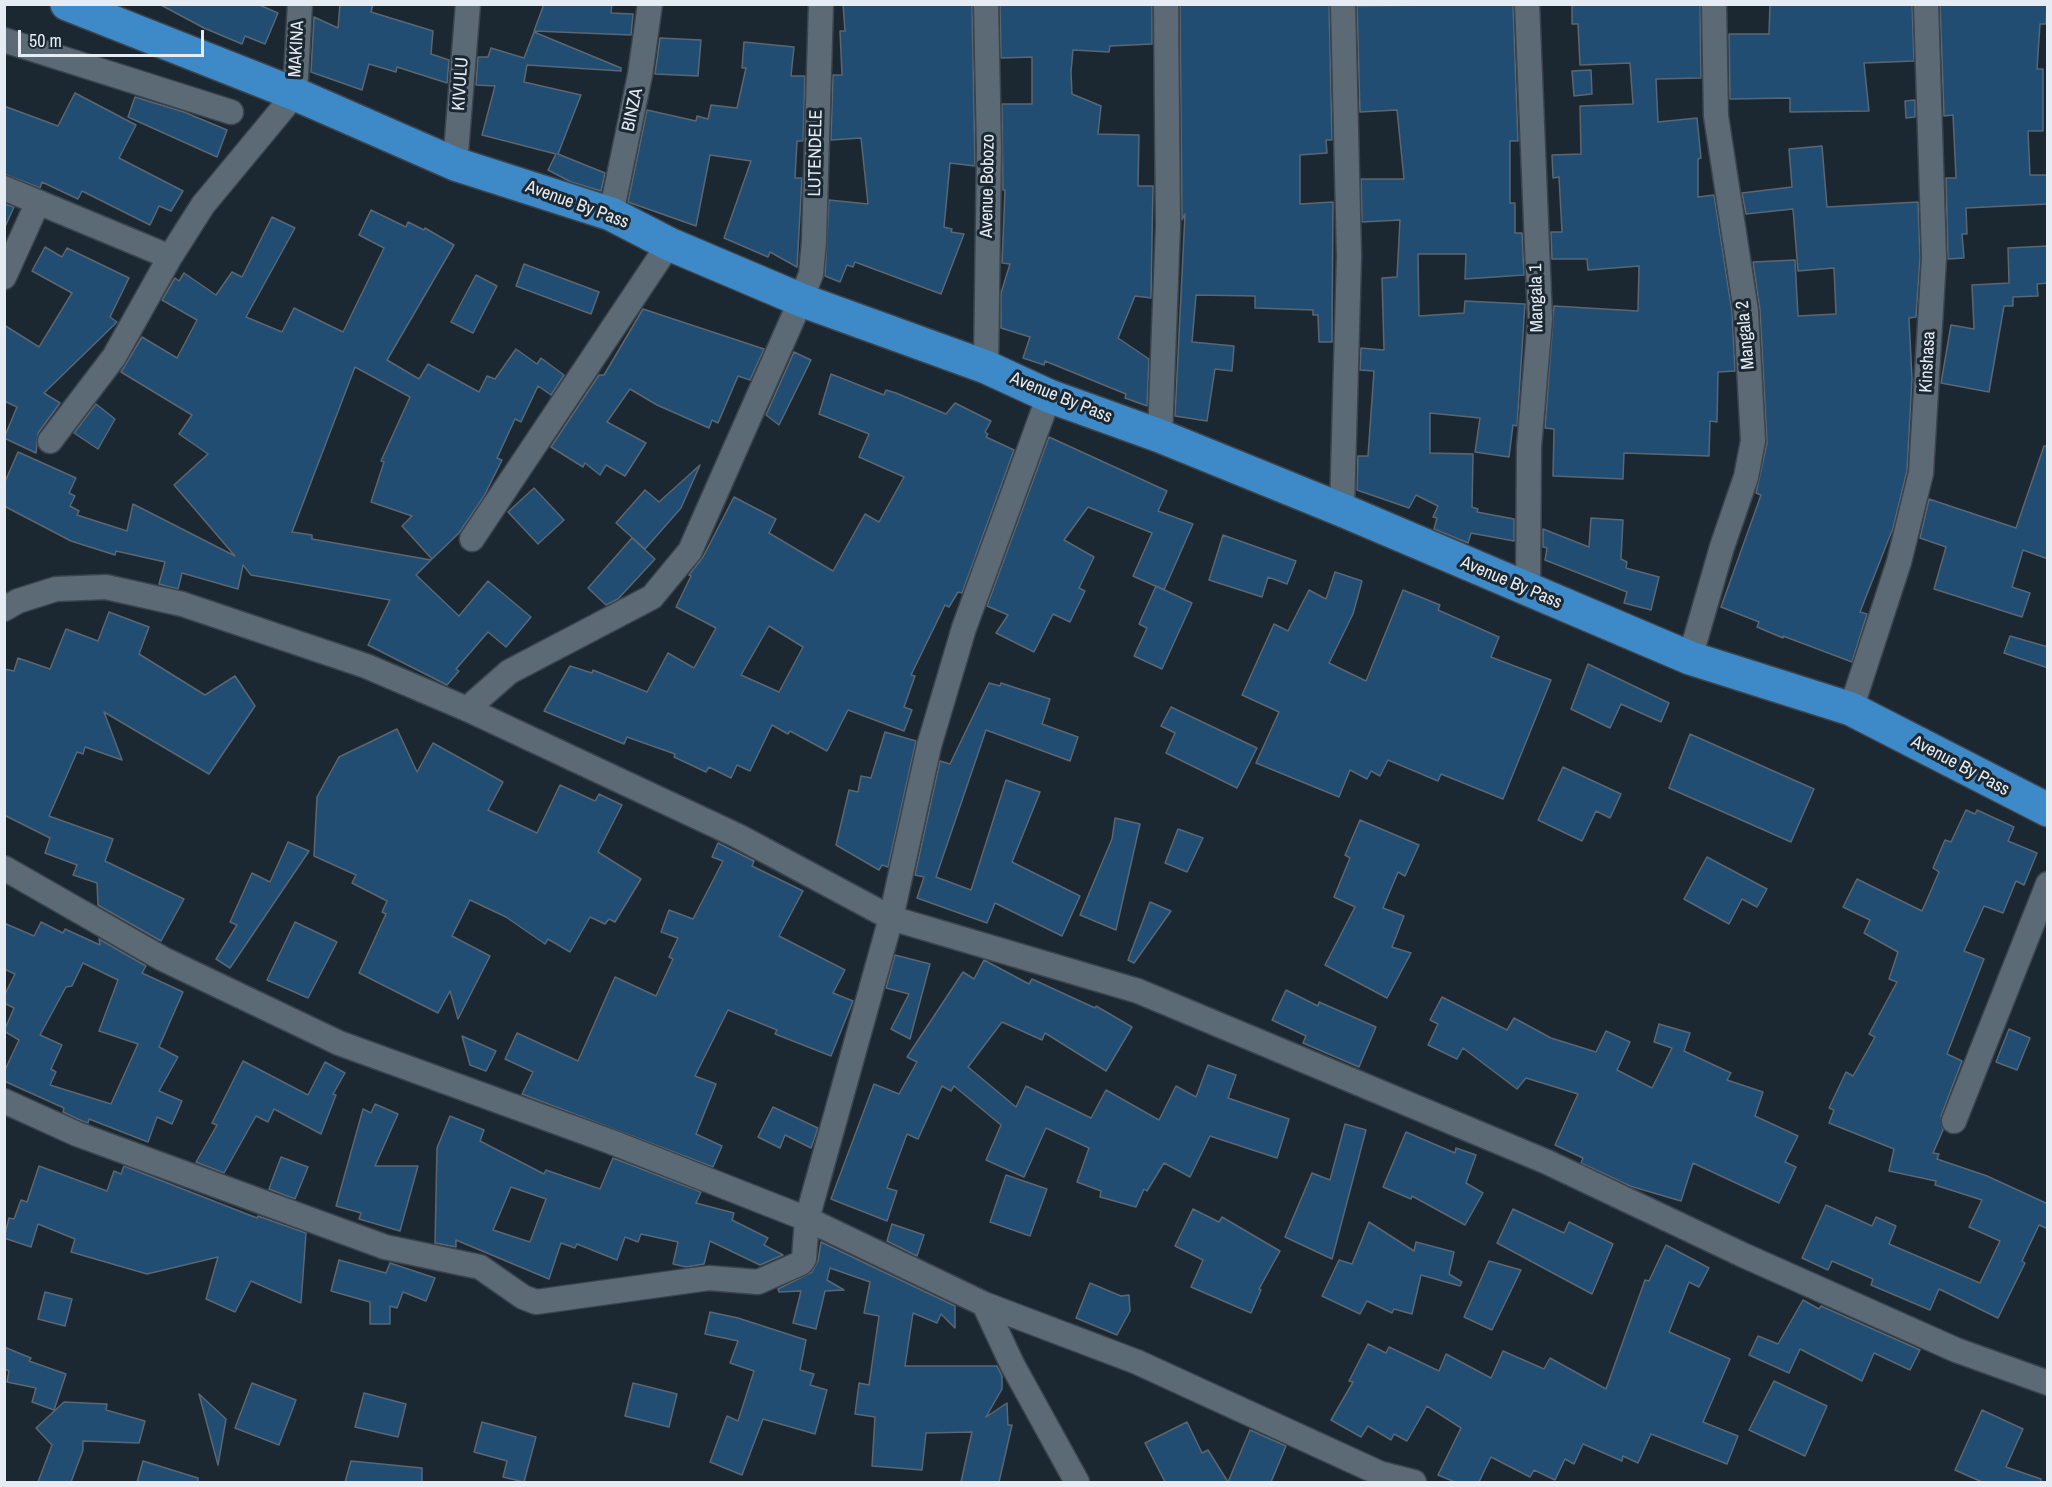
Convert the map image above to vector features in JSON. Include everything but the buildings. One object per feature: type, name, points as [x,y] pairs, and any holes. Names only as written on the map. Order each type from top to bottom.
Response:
[{"type":"highway","name":"Avenue By Pass","points":[[67,4],[120,15],[455,164],[611,214],[669,244],[801,300],[986,367],[1049,396],[1160,436],[1342,510],[1690,658],[1851,709],[2048,810]]},
{"type":"street","name":"MAKINA","points":[[295,94],[300,4]]},
{"type":"street","name":"KIVULU","points":[[455,164],[468,4]]},
{"type":"street","name":"BINZA","points":[[611,214],[640,75],[650,4]]},
{"type":"street","name":"LUTENDELE","points":[[467,709],[509,672],[652,597],[690,551],[811,274],[821,4]]},
{"type":"street","name":"Avenue Bobozo","points":[[986,4],[989,148],[986,367]]},
{"type":"street","points":[[1160,436],[1168,226],[1166,4]]},
{"type":"street","points":[[1342,510],[1349,256],[1343,4]]},
{"type":"street","name":"Mangala 1","points":[[1527,4],[1540,319],[1529,447],[1528,591]]},
{"type":"street","name":"Mangala 2","points":[[1690,658],[1722,547],[1746,477],[1753,441],[1746,310],[1716,116],[1714,4]]},
{"type":"street","name":"Kinshasa","points":[[1851,709],[1899,562],[1921,473],[1934,258],[1926,4]]},
{"type":"street","points":[[4,40],[231,112]]},
{"type":"street","points":[[50,441],[114,357],[170,257],[203,206],[295,94]]},
{"type":"street","points":[[4,188],[170,257]]},
{"type":"street","points":[[4,277],[38,202]]},
{"type":"street","points":[[472,539],[669,244]]},
{"type":"street","points":[[4,1101],[77,1134],[385,1247],[480,1267],[523,1297],[536,1302],[709,1278],[758,1282],[801,1263],[804,1259],[807,1219],[891,918],[929,746],[963,628],[1049,396]]},
{"type":"street","points":[[4,609],[18,601],[56,589],[106,587],[182,604],[366,666],[467,709],[738,836],[891,918],[1138,991],[1547,1162],[1743,1255],[1956,1350],[2048,1383]]},
{"type":"street","points":[[4,868],[164,959],[339,1043],[609,1141],[807,1219],[984,1304],[1137,1362],[1381,1478],[1414,1482]]},
{"type":"street","points":[[1954,1121],[2048,884]]},
{"type":"street","points":[[984,1304],[1012,1364],[1077,1482]]}]
